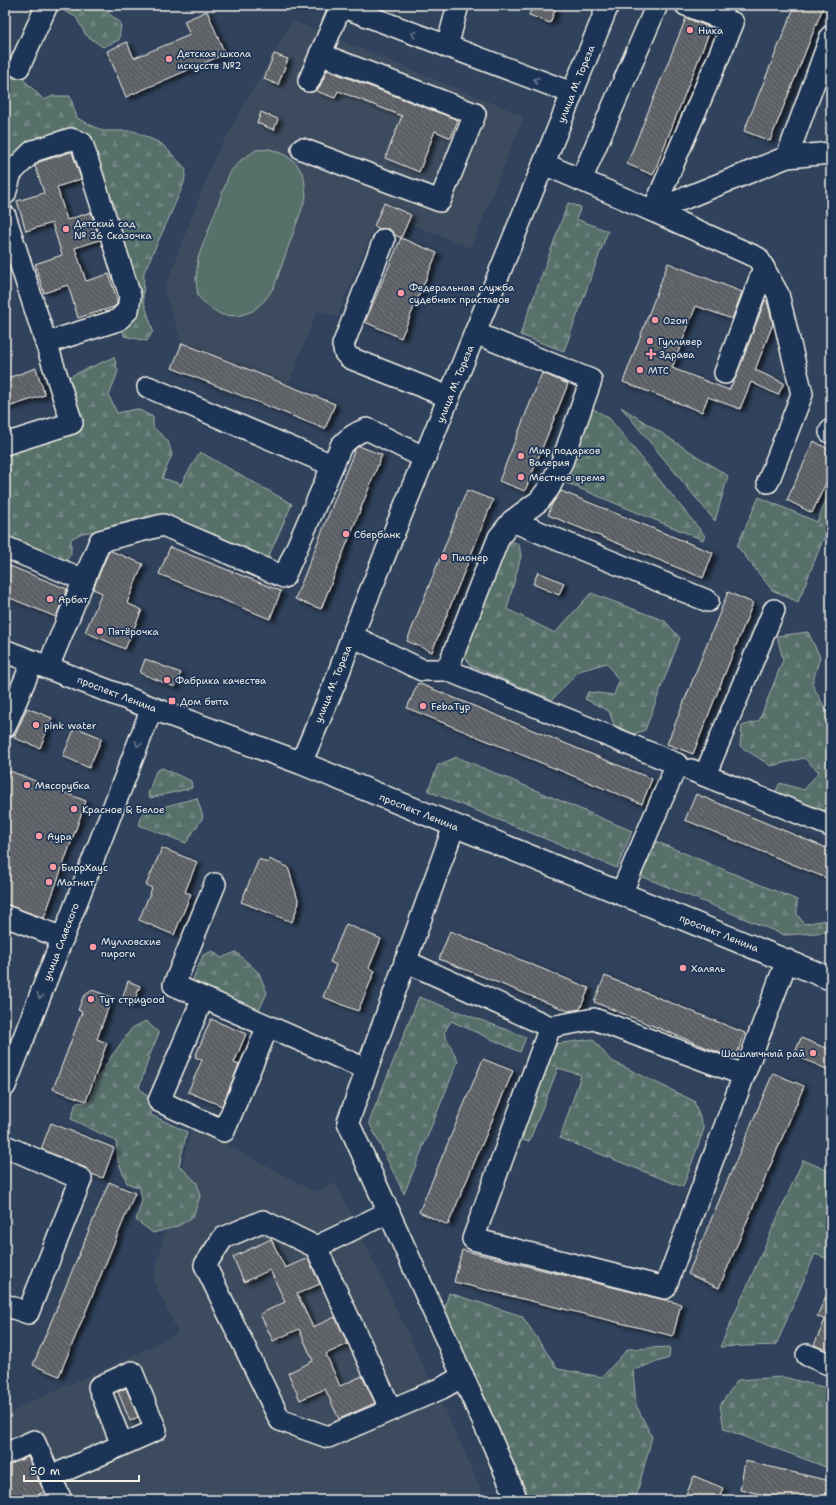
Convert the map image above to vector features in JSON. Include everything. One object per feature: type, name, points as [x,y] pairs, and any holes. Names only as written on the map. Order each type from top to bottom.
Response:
[{"type":"main road","name":"проспект Ленина","points":[[5,651],[152,708],[301,763],[831,979]]},
{"type":"street","points":[[20,67],[47,5]]},
{"type":"street","points":[[447,47],[458,5]]},
{"type":"street","name":"улица М. Тореза","points":[[301,763],[335,683],[352,636],[608,5]]},
{"type":"street","points":[[581,180],[657,5]]},
{"type":"street","points":[[653,211],[733,23],[723,12],[686,5]]},
{"type":"street","points":[[309,81],[339,6],[572,93]]},
{"type":"street","points":[[787,156],[831,36]]},
{"type":"street","points":[[302,149],[440,201],[475,114],[320,54]]},
{"type":"street","points":[[5,194],[11,173],[33,151],[71,139],[82,143],[130,296],[128,310],[118,320],[46,343]]},
{"type":"street","points":[[653,211],[787,156],[831,153]]},
{"type":"street","points":[[544,164],[758,258],[778,294],[802,394],[768,482]]},
{"type":"street","points":[[5,216],[72,423],[5,444]]},
{"type":"street","points":[[384,240],[343,345],[345,352],[350,358],[449,397]]},
{"type":"street","points":[[725,373],[764,268]]},
{"type":"street","points":[[447,670],[499,537],[512,521],[539,501],[549,488],[562,462],[591,380],[475,333]]},
{"type":"street","points":[[148,387],[332,465]]},
{"type":"street","points":[[5,727],[84,580],[100,541],[163,525],[284,577],[332,465],[341,446],[348,438],[357,432],[367,429],[425,458]]},
{"type":"street","points":[[512,521],[708,601]]},
{"type":"street","points":[[5,548],[84,580]]},
{"type":"street","points":[[705,775],[774,610]]},
{"type":"street","points":[[352,636],[422,670],[447,670],[831,826]]},
{"type":"street","name":"улица Славского","points":[[5,1086],[152,708]]},
{"type":"street","points":[[622,894],[677,764]]},
{"type":"street","points":[[454,826],[348,1122],[463,1376],[516,1500]]},
{"type":"street","points":[[216,884],[174,985],[366,1070]]},
{"type":"street","points":[[5,916],[63,938]]},
{"type":"street","points":[[550,1027],[473,1239],[665,1288],[787,960]]},
{"type":"street","points":[[405,961],[550,1027],[594,1019],[744,1075]]},
{"type":"street","points":[[203,998],[159,1101],[224,1131],[268,1026]]},
{"type":"street","points":[[5,1146],[81,1179],[28,1313],[5,1305]]},
{"type":"street","points":[[316,1247],[388,1212]]},
{"type":"street","points":[[391,1410],[316,1247],[263,1222],[223,1238],[205,1265],[280,1420],[328,1437],[391,1410],[442,1388],[463,1376]]},
{"type":"street","points":[[807,1355],[831,1365]]},
{"type":"street","points":[[5,1454],[34,1441],[61,1500]]},
{"type":"street","points":[[50,1477],[122,1445]]},
{"type":"shaded area","points":[[292,20],[524,116],[471,248],[408,223],[411,215],[384,203],[337,317],[317,311],[288,385],[182,343],[164,291],[214,158]]},
{"type":"shaded area","points":[[192,1126],[315,1192],[336,1183],[460,1442],[485,1500],[5,1500],[5,1417],[21,1406],[128,1358],[178,1333],[153,1280]]},
{"type":"green space","points":[[55,5],[101,5],[103,9],[121,23],[119,40],[103,47],[86,35],[76,17]]},
{"type":"green space","points":[[5,71],[10,78],[22,78],[44,100],[53,96],[70,96],[77,118],[103,131],[134,131],[162,144],[186,169],[184,183],[144,272],[143,299],[153,331],[147,341],[124,336],[121,324],[134,302],[86,143],[21,151],[5,163]]},
{"type":"green space","points":[[270,149],[285,155],[296,163],[304,176],[306,197],[274,287],[265,300],[253,311],[238,316],[222,315],[207,306],[198,296],[196,280],[198,258],[230,172],[241,160],[256,150]]},
{"type":"green space","points":[[568,203],[581,207],[576,219],[608,231],[564,351],[520,335]]},
{"type":"green space","points":[[114,357],[118,371],[109,396],[117,413],[137,409],[153,417],[153,427],[168,441],[172,455],[162,478],[181,484],[200,452],[292,504],[266,562],[163,518],[134,521],[112,529],[82,533],[71,539],[71,554],[62,566],[5,542],[5,450],[78,428],[64,379]]},
{"type":"green space","points":[[590,407],[609,418],[705,536],[703,540],[562,481]]},
{"type":"green space","points":[[621,407],[728,476],[715,521]]},
{"type":"green space","points":[[829,493],[831,494],[831,520],[798,602],[772,590],[737,546],[759,497],[817,522]]},
{"type":"green space","points":[[507,540],[519,544],[521,556],[507,609],[555,633],[591,593],[665,621],[680,638],[645,730],[634,734],[614,725],[609,711],[585,699],[588,692],[614,695],[619,681],[607,663],[579,671],[552,700],[470,665],[463,652]]},
{"type":"green space","points":[[808,632],[820,657],[812,684],[831,719],[831,817],[775,793],[780,783],[804,790],[819,772],[804,758],[771,766],[740,746],[742,726],[759,721],[783,660],[777,636]]},
{"type":"green space","points":[[457,757],[632,831],[617,868],[428,791],[438,765]]},
{"type":"green space","points":[[162,768],[191,781],[192,788],[150,798],[148,794],[156,771]]},
{"type":"green space","points":[[197,798],[203,817],[186,843],[139,825],[143,812]]},
{"type":"green space","points":[[655,841],[797,900],[797,914],[804,924],[831,919],[831,932],[784,935],[641,876]]},
{"type":"green space","points":[[213,951],[221,958],[236,952],[259,973],[267,993],[258,1012],[191,984],[203,955]]},
{"type":"green space","points":[[419,997],[526,1037],[520,1052],[451,1021],[444,1033],[458,1061],[404,1194],[369,1122]]},
{"type":"green space","points":[[146,1021],[159,1033],[139,1088],[153,1101],[151,1115],[187,1132],[179,1165],[197,1183],[200,1196],[193,1217],[178,1226],[153,1233],[136,1220],[142,1201],[140,1188],[127,1183],[118,1161],[116,1141],[71,1119],[76,1103],[90,1102],[97,1079],[132,1028]]},
{"type":"green space","points":[[593,1039],[610,1060],[694,1101],[704,1129],[683,1187],[560,1138],[581,1075],[558,1068],[529,1142],[519,1139],[555,1044]]},
{"type":"green space","points":[[803,1160],[831,1172],[831,1260],[815,1254],[776,1345],[720,1347]]},
{"type":"green space","points":[[449,1293],[522,1316],[558,1369],[602,1377],[628,1349],[670,1347],[669,1358],[633,1370],[636,1405],[652,1437],[636,1497],[632,1500],[533,1500],[527,1498],[443,1314]]},
{"type":"green space","points":[[783,1377],[831,1389],[831,1469],[724,1429],[720,1405],[738,1380]]},
{"type":"building","points":[[533,5],[555,5],[553,10],[555,10],[550,23],[529,15]]},
{"type":"building","points":[[795,5],[824,5],[770,141],[744,131]]},
{"type":"building","name":"Детская школа искусств №2","points":[[207,11],[225,54],[126,97],[107,51],[127,42],[134,58],[190,35],[184,21]]},
{"type":"building","points":[[686,18],[711,28],[653,175],[627,164]]},
{"type":"building","points":[[274,54],[288,59],[278,85],[264,79]]},
{"type":"building","points":[[327,70],[458,120],[451,138],[435,131],[419,172],[385,158],[402,116],[338,91],[335,98],[316,91],[320,86]]},
{"type":"building","points":[[261,112],[278,119],[274,130],[257,123]]},
{"type":"building","points":[[72,152],[81,179],[57,187],[67,220],[91,212],[100,240],[75,248],[86,281],[109,274],[117,300],[117,304],[114,307],[78,318],[68,285],[44,293],[35,264],[62,255],[52,223],[26,231],[17,201],[44,193],[35,166],[39,162]]},
{"type":"building","points":[[384,203],[411,215],[401,238],[389,229],[380,229],[374,226]]},
{"type":"building","points":[[401,238],[437,253],[401,338],[365,322]]},
{"type":"building","points":[[668,263],[742,292],[732,319],[696,306],[672,368],[729,390],[736,377],[765,300],[767,301],[773,324],[755,370],[784,383],[778,395],[751,382],[740,409],[708,397],[702,412],[623,382]]},
{"type":"building","points":[[182,343],[335,404],[325,429],[172,368]]},
{"type":"building","points":[[36,368],[45,395],[5,408],[5,379]]},
{"type":"building","points":[[542,373],[568,384],[525,491],[499,481]]},
{"type":"building","points":[[814,441],[831,451],[831,472],[812,513],[787,500]]},
{"type":"building","points":[[359,446],[382,455],[321,609],[295,599],[355,449]]},
{"type":"building","points":[[467,490],[493,500],[432,652],[407,641]]},
{"type":"building","points":[[561,491],[713,553],[703,578],[548,515],[552,504]]},
{"type":"building","points":[[170,547],[281,591],[270,619],[159,574]]},
{"type":"building","points":[[109,551],[143,564],[127,603],[142,610],[125,649],[85,632],[102,593],[93,589]]},
{"type":"building","points":[[5,564],[67,589],[56,617],[5,596]]},
{"type":"building","points":[[538,572],[564,583],[559,595],[533,584]]},
{"type":"building","points":[[728,592],[753,603],[693,754],[667,744]]},
{"type":"building","points":[[145,659],[181,673],[175,687],[140,673]]},
{"type":"building","points":[[418,683],[652,779],[642,804],[407,708]]},
{"type":"building","points":[[27,708],[52,718],[40,748],[14,738]]},
{"type":"building","points":[[75,727],[102,738],[89,768],[63,756]]},
{"type":"building","name":"Аура","points":[[10,771],[86,801],[44,918],[5,904],[5,784]]},
{"type":"building","points":[[696,794],[831,850],[831,880],[685,820]]},
{"type":"building","points":[[162,848],[197,862],[185,892],[191,894],[174,935],[139,920],[152,888],[146,885]]},
{"type":"building","points":[[259,859],[268,863],[269,859],[288,867],[299,903],[292,922],[241,902]]},
{"type":"building","points":[[346,924],[381,939],[369,968],[375,971],[358,1011],[323,997],[336,965],[330,962]]},
{"type":"building","points":[[450,931],[589,988],[580,1009],[568,1011],[439,959]]},
{"type":"building","points":[[605,976],[745,1033],[735,1059],[594,1002]]},
{"type":"building","points":[[128,981],[140,986],[132,1007],[121,1002]]},
{"type":"building","points":[[92,990],[112,997],[97,1039],[107,1043],[86,1101],[53,1089],[82,1012],[78,1010],[83,997]]},
{"type":"building","points":[[211,1019],[246,1034],[234,1063],[239,1065],[222,1106],[188,1092],[202,1060],[195,1057]]},
{"type":"building","name":"Шашлычный рай","points":[[801,1038],[831,1050],[831,1071],[794,1055]]},
{"type":"building","points":[[483,1059],[513,1071],[448,1225],[419,1212]]},
{"type":"building","points":[[773,1073],[804,1086],[719,1288],[688,1274]]},
{"type":"building","points":[[51,1123],[114,1148],[103,1178],[91,1174],[86,1168],[41,1149]]},
{"type":"building","points":[[109,1182],[135,1193],[59,1376],[33,1365]]},
{"type":"building","points":[[271,1239],[285,1268],[308,1258],[320,1284],[297,1294],[313,1327],[335,1317],[348,1344],[326,1354],[340,1386],[362,1376],[375,1403],[339,1419],[325,1389],[300,1400],[288,1373],[313,1361],[299,1329],[273,1341],[260,1314],[285,1302],[270,1270],[244,1282],[233,1257]]},
{"type":"building","points":[[462,1250],[681,1304],[673,1336],[454,1282]]},
{"type":"building","points":[[831,1285],[831,1352],[814,1345],[825,1320],[817,1316]]},
{"type":"building","points":[[126,1388],[138,1417],[130,1421],[118,1392]]},
{"type":"building","points":[[28,1457],[44,1492],[35,1496],[37,1500],[5,1500],[5,1466]]},
{"type":"building","points":[[745,1461],[826,1480],[831,1484],[831,1500],[793,1500],[740,1490]]},
{"type":"building","points":[[694,1476],[723,1488],[718,1500],[684,1500]]},
{"type":"place","name":"Ника","points":[[690,30]]},
{"type":"place","name":"Детская школа искусств №2","points":[[169,59]]},
{"type":"place","name":"Детский сад № 36 Сказочка","points":[[66,229]]},
{"type":"place","name":"Федеральная служба судебных приставов","points":[[401,293]]},
{"type":"place","name":"Ozon","points":[[655,320]]},
{"type":"place","name":"Гулливер","points":[[650,341]]},
{"type":"place","name":"Здрава","points":[[651,354]]},
{"type":"place","name":"МТС","points":[[640,370]]},
{"type":"place","name":"Мир подарков Валерия","points":[[521,456]]},
{"type":"place","name":"Местное время","points":[[521,477]]},
{"type":"place","name":"Сбербанк","points":[[346,534]]},
{"type":"place","name":"Пионер","points":[[444,557]]},
{"type":"place","name":"Арбат","points":[[50,599]]},
{"type":"place","name":"Пятёрочка","points":[[100,631]]},
{"type":"place","name":"Фабрика качества","points":[[167,680]]},
{"type":"place","name":"Дом быта","points":[[172,701]]},
{"type":"place","name":"FebaТур","points":[[423,706]]},
{"type":"place","name":"pink water","points":[[36,725]]},
{"type":"place","name":"Мясорубка","points":[[27,785]]},
{"type":"place","name":"Красное & Белое","points":[[74,809]]},
{"type":"place","name":"Аура","points":[[39,836]]},
{"type":"place","name":"БиррХаус","points":[[53,867]]},
{"type":"place","name":"Магнит","points":[[49,882]]},
{"type":"place","name":"Мулловские пироги","points":[[93,947]]},
{"type":"place","name":"Халяль","points":[[683,968]]},
{"type":"place","name":"Тут стриgood","points":[[91,999]]},
{"type":"place","name":"Шашлычный рай","points":[[813,1053]]}]
